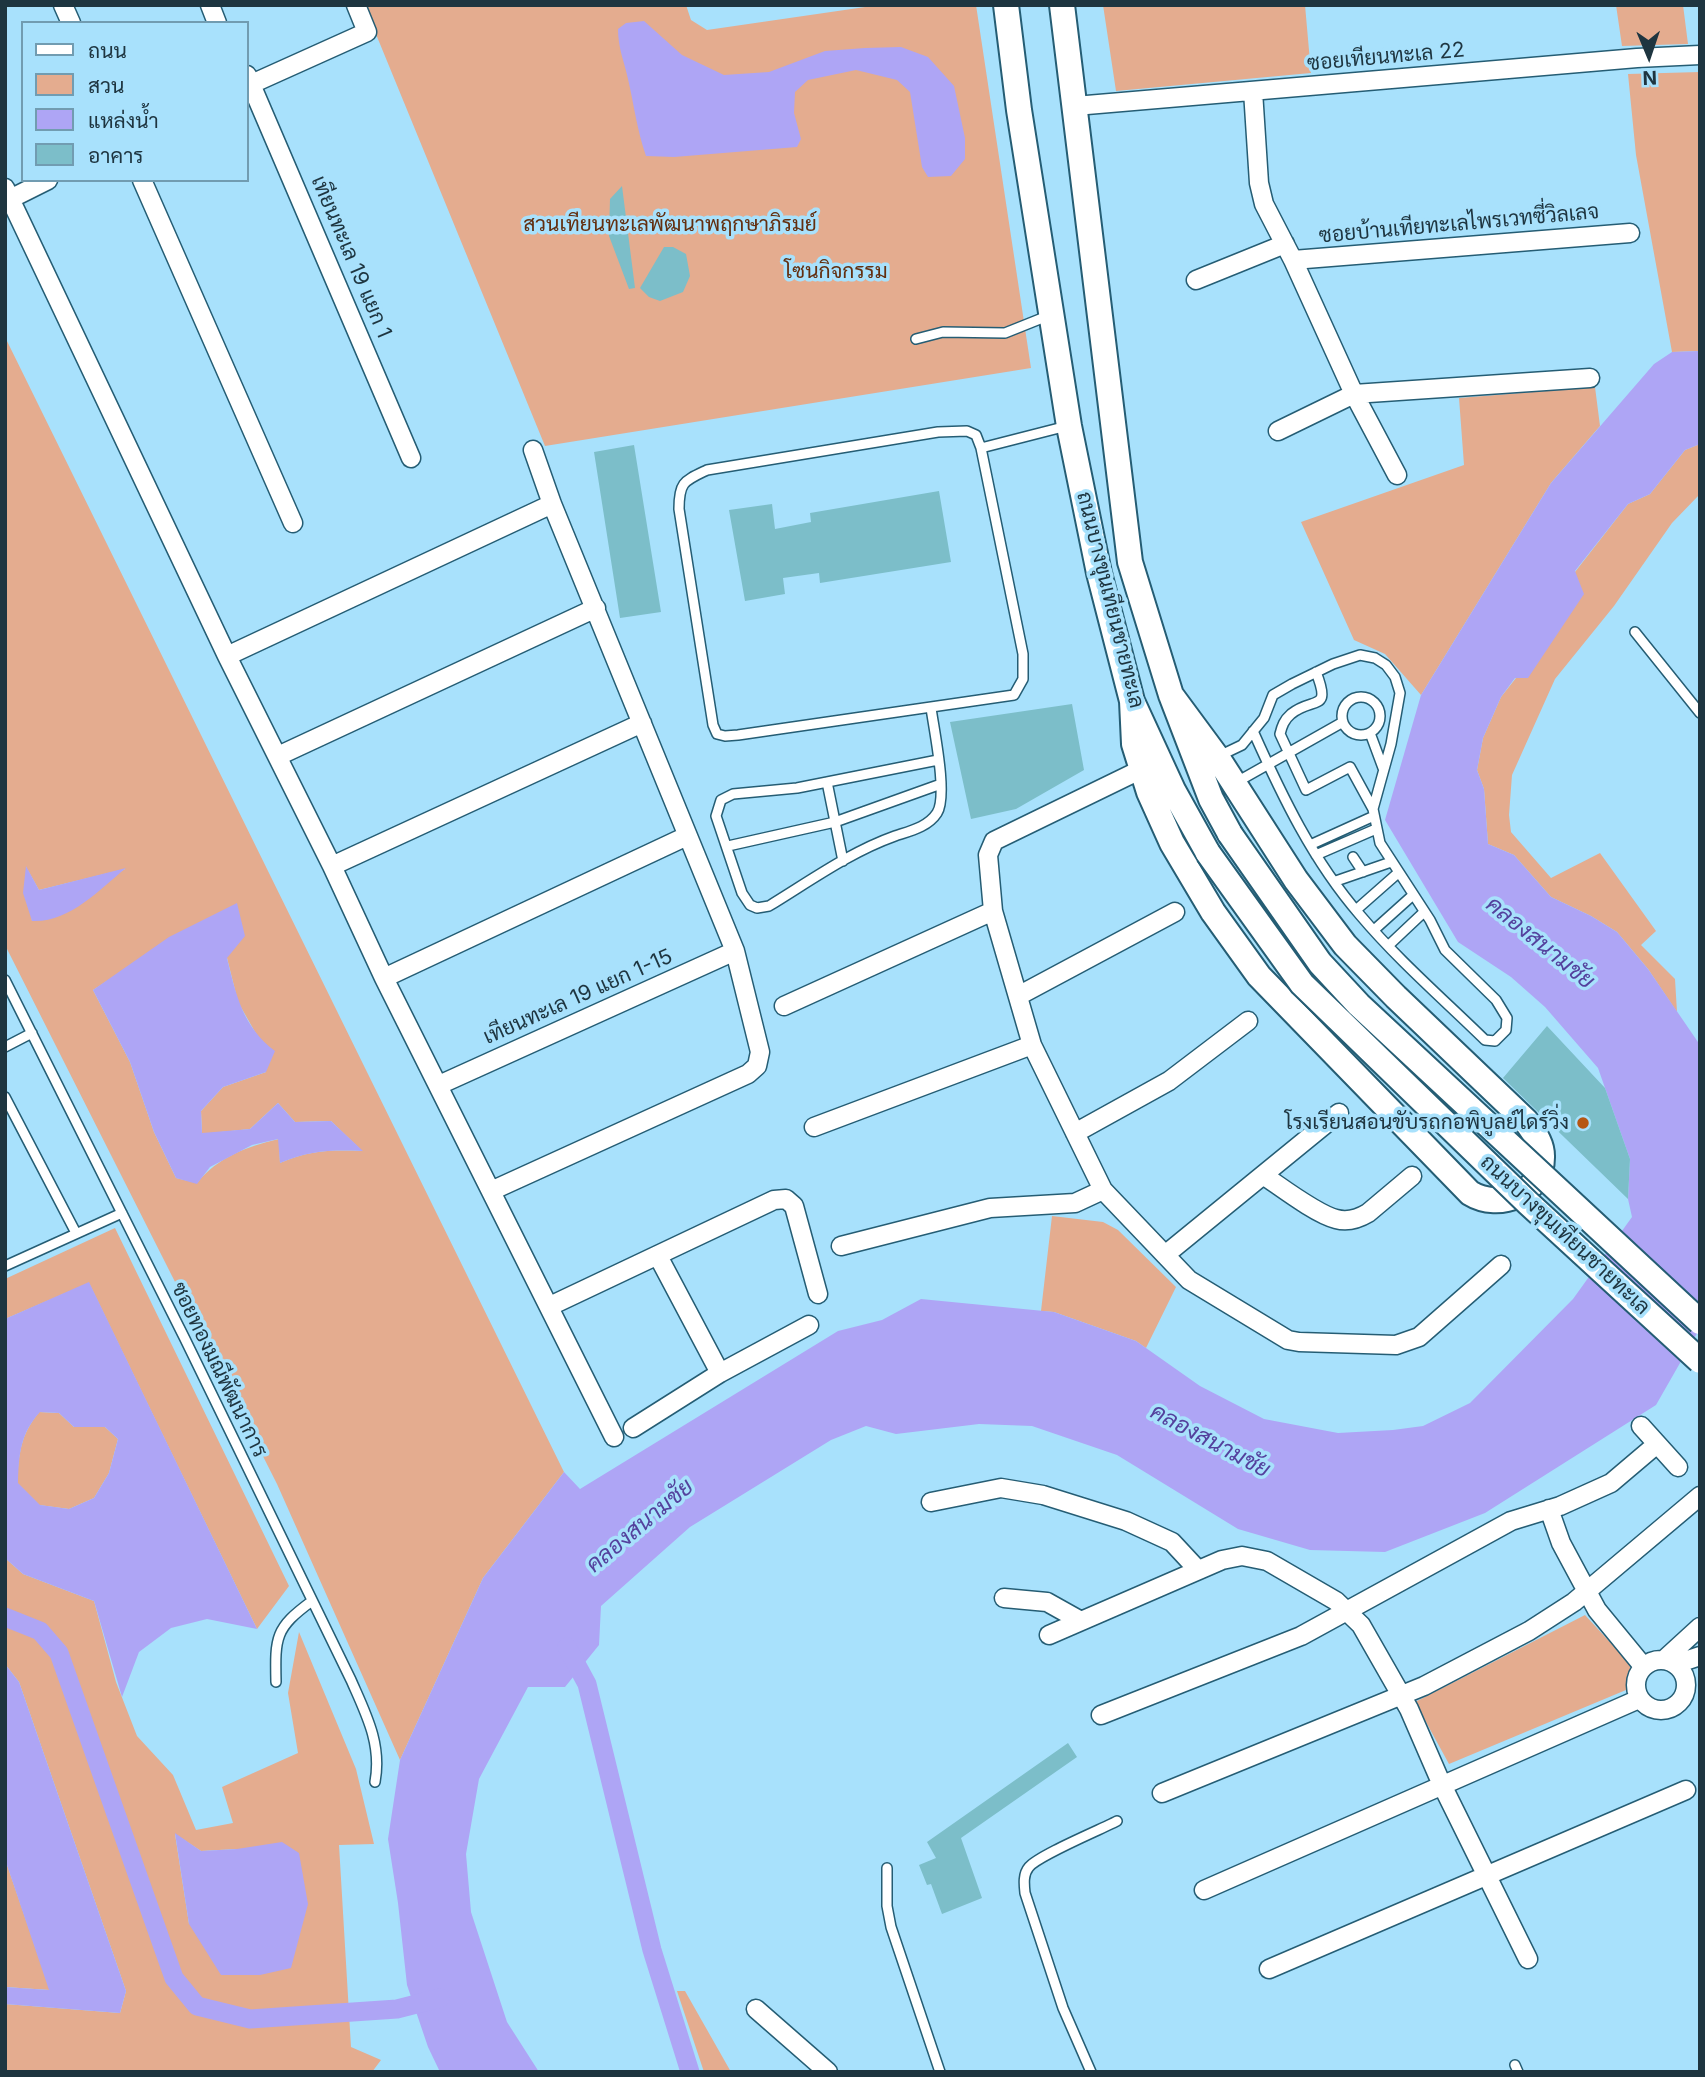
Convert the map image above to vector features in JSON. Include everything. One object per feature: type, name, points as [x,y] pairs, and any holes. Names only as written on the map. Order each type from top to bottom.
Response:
[{"type":"main road","name":"ถนนบางขุนเทียนชายทะเล","points":[[1006,5],[1019,110],[1069,426],[1099,573],[1132,701],[1173,790],[1208,853],[1302,984],[1528,1203],[1700,1361]]},
{"type":"main road","name":"ถนนบางขุนเทียนชายทะเล","points":[[1062,5],[1130,562],[1171,695],[1211,799],[1230,834],[1320,963],[1359,1005],[1700,1322]]},
{"type":"main road","points":[[1132,701],[1134,744],[1149,792],[1172,843],[1213,912],[1259,976],[1470,1193],[1482,1200],[1510,1199],[1523,1193],[1533,1183],[1542,1156],[1539,1140],[1526,1121],[1345,945],[1296,880],[1218,757],[1171,695]]},
{"type":"street","points":[[63,5],[70,21]]},
{"type":"street","points":[[248,81],[367,32],[356,5]]},
{"type":"street","name":"ซอยเทียนทะเล 22","points":[[1076,106],[1637,58],[1700,55]]},
{"type":"street","name":"เทียนทะเล 19 แยก 1","points":[[248,81],[411,458]]},
{"type":"street","name":"ซอยบ้านเทียทะเลไพรเวทซี่วิลเลจ","points":[[1253,91],[1259,183],[1264,204],[1354,394],[1397,475]]},
{"type":"street","points":[[42,182],[8,194],[227,656],[332,866],[384,978],[614,1437]]},
{"type":"street","points":[[143,182],[293,523]]},
{"type":"street","name":"ซอยบ้านเทียทะเลไพรเวทซี่วิลเลจ","points":[[1196,280],[1289,252],[1630,233]]},
{"type":"street","points":[[1278,431],[1354,394],[1590,378]]},
{"type":"street","points":[[491,1191],[748,1074],[757,1066],[760,1052],[735,951],[552,504],[533,450]]},
{"type":"street","points":[[227,656],[552,504]]},
{"type":"street","points":[[278,757],[596,608]]},
{"type":"street","points":[[332,866],[642,723]]},
{"type":"street","points":[[1142,769],[994,841],[988,855],[993,911],[1032,1045],[1103,1190],[1189,1280],[1288,1340],[1396,1345],[1419,1337],[1501,1265]]},
{"type":"street","points":[[384,978],[687,836]]},
{"type":"street","points":[[784,1006],[993,911]]},
{"type":"street","points":[[1018,996],[1175,912]]},
{"type":"street","name":"เทียนทะเล 19 แยก 1-15","points":[[439,1085],[735,951]]},
{"type":"street","points":[[1075,1133],[1169,1081],[1248,1021]]},
{"type":"street","points":[[814,1127],[1032,1045]]},
{"type":"street","points":[[1165,1255],[1339,1113]]},
{"type":"street","points":[[1263,1175],[1334,1219],[1345,1220],[1361,1218],[1412,1176]]},
{"type":"street","points":[[841,1246],[990,1208],[1075,1203],[1103,1190]]},
{"type":"street","points":[[550,1306],[774,1200],[786,1199],[794,1206],[818,1294]]},
{"type":"street","points":[[658,1255],[720,1373]]},
{"type":"street","points":[[633,1428],[720,1373],[810,1325]]},
{"type":"street","points":[[1641,1426],[1678,1467]]},
{"type":"street","points":[[1101,1715],[1301,1636],[1511,1521],[1549,1509],[1611,1483],[1657,1444]]},
{"type":"street","points":[[930,1503],[1001,1488],[1043,1495],[1126,1521],[1172,1542],[1198,1570]]},
{"type":"street","points":[[1162,1793],[1402,1696],[1530,1631],[1587,1591],[1700,1496]]},
{"type":"street","points":[[1549,1509],[1562,1543],[1597,1610],[1643,1666]]},
{"type":"street","points":[[1049,1635],[1222,1560],[1242,1556],[1267,1560],[1336,1601],[1361,1625],[1402,1696],[1442,1785],[1528,1959]]},
{"type":"street","points":[[1004,1598],[1047,1602],[1081,1621]]},
{"type":"street","points":[[1671,1662],[1700,1627]]},
{"type":"street","points":[[1700,1656],[1671,1662],[1653,1660],[1643,1666],[1636,1676],[1635,1687],[1639,1699],[1657,1710],[1668,1709],[1681,1698],[1700,1690]]},
{"type":"street","points":[[1671,1662],[1684,1673],[1686,1684],[1681,1698]]},
{"type":"street","points":[[1204,1890],[1639,1699]]},
{"type":"street","points":[[1269,1969],[1686,1790]]},
{"type":"street","points":[[756,2009],[828,2072]]},
{"type":"lane","points":[[916,339],[943,332],[1005,332],[1052,314]]},
{"type":"lane","points":[[981,448],[1069,426]]},
{"type":"lane","points":[[938,432],[967,432],[976,436],[981,448],[1023,654],[1023,679],[1014,695],[738,735],[717,734],[713,725],[680,509],[679,490],[684,483],[707,470],[938,432]]},
{"type":"lane","points":[[1635,632],[1700,713]]},
{"type":"lane","points":[[1218,757],[1242,745],[1264,718],[1273,695],[1316,672],[1360,655],[1375,658],[1386,665],[1395,677],[1400,693],[1373,813]]},
{"type":"lane","points":[[1253,731],[1280,792],[1310,845],[1356,910],[1485,1040],[1495,1041],[1506,1030],[1507,1018],[1496,1000],[1445,950],[1380,843],[1373,813],[1350,767],[1306,790],[1287,753],[1280,734],[1285,721],[1293,712],[1318,703],[1322,697],[1323,690],[1316,672]]},
{"type":"lane","points":[[1358,698],[1370,699],[1380,713],[1379,725],[1370,733],[1351,733],[1343,722],[1343,709],[1358,698]]},
{"type":"lane","points":[[1380,713],[1398,706]]},
{"type":"lane","points":[[931,708],[939,760],[941,784],[938,812],[925,825],[886,839],[843,861],[769,906],[757,908],[750,905],[742,893],[716,816],[721,800],[733,794],[827,782],[939,760]]},
{"type":"lane","points":[[1235,783],[1343,722]]},
{"type":"lane","points":[[1370,733],[1383,769]]},
{"type":"lane","points":[[827,782],[843,861]]},
{"type":"lane","points":[[728,846],[835,822],[941,784]]},
{"type":"lane","points":[[1310,845],[1373,813]]},
{"type":"lane","points":[[1317,855],[1376,829]]},
{"type":"lane","points":[[1353,857],[1363,872]]},
{"type":"lane","points":[[1336,881],[1391,862]]},
{"type":"lane","points":[[1356,910],[1398,873]]},
{"type":"lane","points":[[1374,930],[1413,895]]},
{"type":"lane","points":[[1389,945],[1424,912]]},
{"type":"lane","name":"ซอยทองมณีพัฒนาการ","points":[[5,979],[373,1728],[379,1764],[376,1782]]},
{"type":"lane","points":[[5,1047],[32,1033]]},
{"type":"lane","points":[[5,1097],[76,1233]]},
{"type":"lane","points":[[5,1266],[122,1213]]},
{"type":"lane","points":[[276,1682],[276,1643],[280,1631],[291,1617],[312,1601]]},
{"type":"lane","points":[[1091,2072],[1063,2008],[1026,1893],[1024,1879],[1028,1867],[1040,1859],[1117,1821]]},
{"type":"lane","points":[[887,1868],[887,1906],[891,1927],[940,2072]]},
{"type":"green space","name":"สวนเทียนทะเลพัฒนาพฤกษาภิรมย์","points":[[364,5],[686,5],[691,20],[707,30],[879,5],[976,5],[1031,368],[545,446]]},
{"type":"green space","points":[[1103,5],[1305,5],[1311,73],[1116,91]]},
{"type":"green space","points":[[1616,5],[1683,5],[1688,44],[1622,46]]},
{"type":"green space","points":[[1700,72],[1700,351],[1672,352],[1636,155],[1628,74]]},
{"type":"green space","points":[[5,337],[564,1472],[483,1578],[400,1760],[277,1484],[5,945]],"holes":[[[26,867],[39,890],[125,869],[32,921]],[[227,958],[238,1002],[259,1039],[266,1072],[223,1087],[201,1111],[202,1134],[250,1129],[278,1103],[295,1122],[331,1121],[362,1151],[320,1152],[280,1163],[279,1139],[234,1154],[214,1166],[197,1183],[176,1178],[154,1132],[130,1062],[93,990],[129,967]]]},
{"type":"green space","points":[[1595,387],[1600,426],[1551,483],[1421,695],[1385,654],[1354,640],[1301,522],[1464,465],[1459,398]]},
{"type":"green space","points":[[1700,444],[1700,494],[1672,523],[1614,606],[1555,679],[1512,775],[1509,815],[1511,832],[1551,878],[1600,853],[1656,931],[1641,945],[1675,979],[1677,1012],[1648,969],[1617,932],[1551,897],[1514,855],[1488,844],[1484,789],[1477,770],[1483,738],[1501,697],[1516,678],[1575,572],[1628,504],[1650,494],[1685,450]]},
{"type":"green space","points":[[1052,1216],[1103,1222],[1118,1230],[1176,1287],[1146,1348],[1136,1341],[1054,1312],[1041,1311]]},
{"type":"green space","points":[[115,1228],[289,1586],[257,1629],[89,1283],[5,1319],[5,1279]]},
{"type":"green space","points":[[39,1412],[59,1413],[74,1427],[105,1427],[118,1439],[109,1473],[94,1498],[69,1509],[39,1505],[17,1483],[22,1445]]},
{"type":"green space","points":[[5,1558],[23,1574],[94,1601],[116,1682],[137,1736],[173,1775],[196,1830],[233,1823],[222,1787],[298,1753],[288,1693],[299,1632],[356,1769],[374,1844],[339,1845],[351,2047],[381,2060],[372,2072],[5,2072],[5,2004],[120,2013],[126,1991],[19,1682],[5,1664]],"holes":[[[175,1834],[201,1851],[237,1849],[189,1924]]]},
{"type":"green space","points":[[1585,1615],[1631,1665],[1626,1690],[1449,1764],[1415,1702]]},
{"type":"green space","points":[[5,1859],[50,1990],[5,1987]]},
{"type":"green space","points":[[677,1991],[685,1991],[731,2072],[704,2072]]},
{"type":"water","points":[[644,21],[682,55],[724,75],[769,72],[825,51],[901,47],[928,57],[954,86],[965,138],[965,159],[951,176],[928,177],[922,167],[910,92],[897,80],[856,70],[808,80],[795,92],[794,113],[801,139],[797,147],[674,157],[646,156],[620,48],[618,29],[626,23]]},
{"type":"water","name":"คลองสนามชัย","points":[[1700,351],[1700,444],[1685,450],[1650,494],[1628,504],[1575,571],[1584,594],[1528,678],[1515,678],[1501,697],[1483,738],[1477,770],[1484,789],[1488,844],[1514,855],[1551,897],[1617,932],[1648,969],[1700,1045],[1700,1328],[1656,1405],[1485,1513],[1385,1552],[1310,1550],[1238,1529],[1117,1455],[1032,1426],[979,1424],[896,1434],[866,1426],[831,1440],[690,1527],[601,1606],[599,1645],[565,1687],[528,1687],[479,1779],[466,1854],[471,1912],[507,2022],[539,2072],[440,2072],[428,2047],[407,1985],[388,1839],[400,1760],[483,1578],[564,1472],[580,1489],[838,1331],[882,1320],[921,1299],[1054,1312],[1136,1341],[1200,1386],[1264,1419],[1338,1433],[1423,1426],[1470,1403],[1573,1299],[1632,1217],[1628,1199],[1630,1159],[1598,1068],[1545,1007],[1511,977],[1458,942],[1385,820],[1421,695],[1551,483],[1654,364],[1672,352]]},
{"type":"water","points":[[26,866],[39,890],[126,868],[71,911],[58,917],[32,921],[23,893]]},
{"type":"water","points":[[237,903],[245,936],[227,958],[230,972],[248,1021],[264,1042],[275,1051],[266,1072],[223,1087],[201,1111],[202,1133],[250,1129],[278,1103],[295,1122],[331,1121],[363,1151],[321,1152],[280,1163],[278,1139],[252,1145],[210,1167],[197,1184],[176,1178],[154,1132],[130,1062],[93,990],[169,937]]},
{"type":"water","points":[[89,1282],[257,1629],[207,1619],[171,1628],[139,1652],[122,1697],[94,1601],[23,1574],[5,1558],[5,1319]],"holes":[[[40,1412],[59,1413],[74,1427],[105,1427],[118,1439],[109,1473],[94,1498],[69,1509],[40,1505],[18,1483],[20,1454],[28,1428]]]},
{"type":"water","points":[[5,1664],[19,1682],[126,1991],[120,2013],[5,2004],[5,1987],[49,1990],[5,1859]]},
{"type":"water","points":[[175,1833],[201,1851],[282,1842],[299,1853],[308,1904],[291,1968],[260,1975],[221,1975],[189,1924]]},
{"type":"building","points":[[622,186],[635,288],[629,289],[609,236],[610,199]]},
{"type":"building","points":[[664,247],[673,247],[686,254],[690,276],[683,292],[660,301],[649,297],[640,288]]},
{"type":"building","points":[[634,445],[661,612],[620,618],[594,452]]},
{"type":"building","points":[[939,491],[951,562],[820,583],[819,573],[783,578],[785,594],[745,601],[729,510],[772,504],[775,529],[811,522],[810,513]]},
{"type":"building","points":[[1072,704],[1084,770],[1016,809],[971,819],[950,722]]},
{"type":"building","name":"โรงเรียนสอนขับรถกอพิบูลย์ไดร์วิ่ง","points":[[1547,1026],[1605,1088],[1630,1159],[1628,1199],[1503,1078]]},
{"type":"building","points":[[1068,1743],[1077,1757],[961,1838],[982,1898],[942,1914],[931,1884],[927,1885],[919,1865],[936,1858],[927,1842]]},
{"type":"waterway","points":[[5,1617],[40,1631],[59,1653],[174,1978],[197,2006],[250,2019],[397,2009],[440,1998]]},
{"type":"waterway","points":[[567,1647],[587,1684],[652,1950],[690,2072]]},
{"type":"place","name":"โรงเรียนสอนขับรถกอพิบูลย์ไดร์วิ่ง","points":[[1583,1123]]},
{"type":"park label","name":"โซนกิจกรรม","points":[[836,272]]}]
